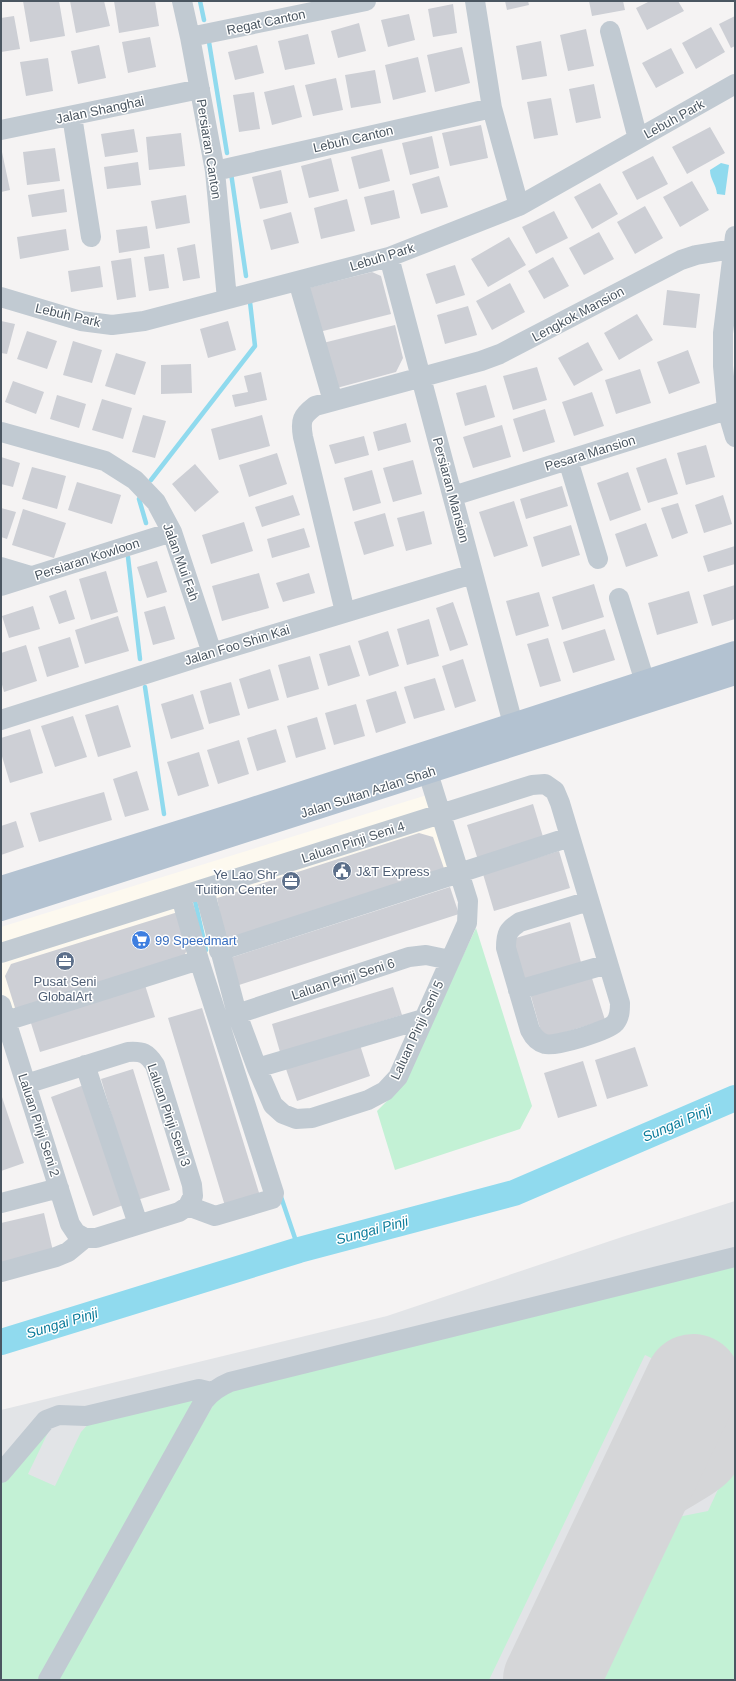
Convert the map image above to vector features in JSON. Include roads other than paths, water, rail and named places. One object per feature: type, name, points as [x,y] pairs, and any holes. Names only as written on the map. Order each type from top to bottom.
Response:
[{"type":"main road","name":"Jalan Sultan Azlan Shah","points":[[1,887],[241,812],[735,652]]},
{"type":"main road","name":"Jalan Sultan Azlan Shah","points":[[1,910],[735,674]]},
{"type":"main road","points":[[241,812],[348,789],[408,770],[419,769],[428,773]]},
{"type":"street","name":"Persiaran Canton","points":[[182,1],[215,170],[227,299]]},
{"type":"street","name":"Regat Canton","points":[[190,37],[366,1]]},
{"type":"street","points":[[475,1],[492,108],[519,206]]},
{"type":"street","points":[[610,31],[638,139]]},
{"type":"street","name":"Lebuh Park","points":[[1,297],[81,321],[112,324],[144,321],[390,257],[519,206],[735,84]]},
{"type":"street","name":"Jalan Shanghai","points":[[1,130],[200,89]]},
{"type":"street","name":"Lebuh Canton","points":[[215,170],[492,108]]},
{"type":"street","points":[[72,116],[90,237]]},
{"type":"street","points":[[734,243],[723,333],[723,366],[726,410],[735,437]]},
{"type":"street","name":"Lengkok Mansion","points":[[345,612],[301,425],[305,414],[315,406],[481,361],[500,354],[681,260],[734,243]]},
{"type":"street","name":"Persiaran Mansion","points":[[390,257],[513,724]]},
{"type":"street","points":[[298,281],[333,401]]},
{"type":"street","name":"Pesara Mansion","points":[[453,496],[726,410]]},
{"type":"street","name":"Jalan Mui Fah","points":[[1,432],[105,461],[135,480],[140,485],[156,502],[172,532],[212,653]]},
{"type":"street","points":[[568,460],[598,559]]},
{"type":"street","name":"Persiaran Kowloon","points":[[1,586],[172,532]]},
{"type":"street","points":[[1,567],[31,576]]},
{"type":"street","name":"Jalan Foo Shin Kai","points":[[1,720],[212,653],[473,574]]},
{"type":"street","points":[[619,598],[645,682]]},
{"type":"street","name":"Laluan Pinji Seni 5","points":[[204,889],[237,1014],[257,1068],[273,1105],[283,1114],[296,1119],[312,1118],[368,1100],[385,1091],[398,1077],[467,923],[468,901],[428,773]]},
{"type":"street","name":"Laluan Pinji Seni 4","points":[[1,953],[532,785],[545,784],[555,791],[570,837]]},
{"type":"street","points":[[220,951],[570,837],[620,1003],[620,1014],[615,1024],[606,1029],[556,1044],[545,1044],[535,1039],[530,1030],[506,948],[506,937],[511,928],[520,922],[589,901]]},
{"type":"street","points":[[1,1272],[56,1257],[68,1252],[86,1238],[96,1238],[179,1212],[188,1206],[215,1216],[272,1199],[274,1194],[199,960],[181,897]]},
{"type":"street","name":"Laluan Pinji Seni 6","points":[[237,1014],[409,957],[426,954],[450,960]]},
{"type":"street","points":[[3,1013],[199,960]]},
{"type":"street","points":[[518,990],[608,964]]},
{"type":"street","name":"Laluan Pinji Seni 2","points":[[3,1013],[70,1224],[76,1233],[86,1238]]},
{"type":"street","points":[[257,1068],[424,1020]]},
{"type":"street","name":"Laluan Pinji Seni 3","points":[[26,1084],[128,1052],[139,1051],[149,1056],[155,1065],[192,1185],[193,1196],[188,1206]]},
{"type":"street","points":[[86,1065],[138,1224]]},
{"type":"street","points":[[1,1203],[59,1188]]},
{"type":"street","points":[[48,1680],[200,1408],[211,1392],[219,1386],[230,1382],[735,1257]]},
{"type":"street","points":[[1,1473],[46,1420],[53,1416],[86,1416],[199,1389],[211,1392]]},
{"type":"water","points":[[721,163],[729,165],[725,195],[717,194],[710,173],[710,170]]},
{"type":"waterway","points":[[200,1],[204,20]]},
{"type":"waterway","points":[[209,42],[227,153]]},
{"type":"waterway","points":[[231,173],[246,276]]},
{"type":"waterway","points":[[151,480],[255,346],[250,302]]},
{"type":"waterway","points":[[139,499],[146,523]]},
{"type":"waterway","points":[[128,557],[140,659]]},
{"type":"waterway","points":[[145,687],[164,814]]},
{"type":"waterway","points":[[195,901],[206,950]]},
{"type":"waterway","name":"Sungai Pinji","points":[[1,1342],[299,1250],[514,1193],[735,1098]]},
{"type":"waterway","points":[[280,1194],[299,1250]]},
{"type":"place","name":"J&T Express","points":[[342,871]]},
{"type":"place","name":"Ye Lao Shr Tuition Center","points":[[291,881]]},
{"type":"place","name":"99 Speedmart","points":[[141,940]]},
{"type":"place","name":"Pusat Seni GlobalArt","points":[[65,961]]}]
